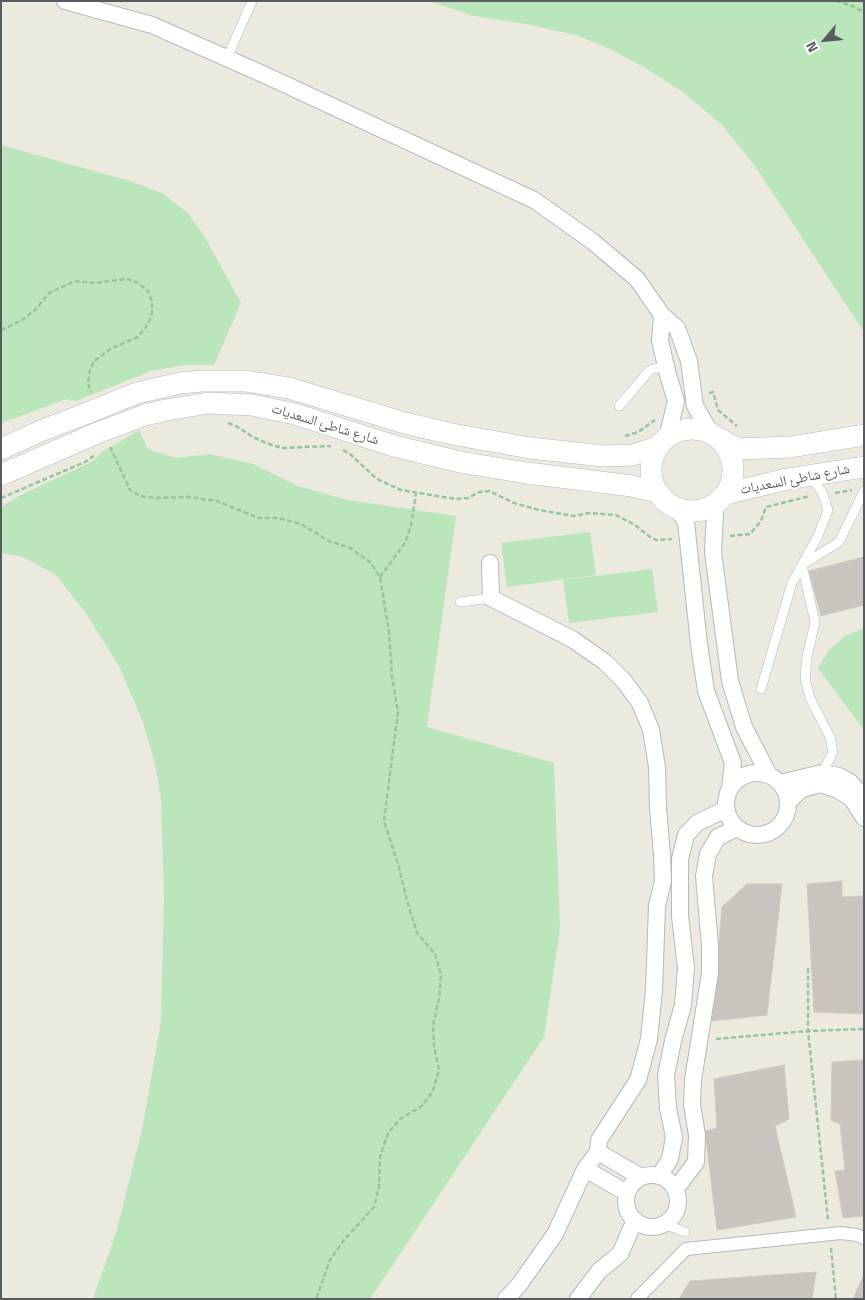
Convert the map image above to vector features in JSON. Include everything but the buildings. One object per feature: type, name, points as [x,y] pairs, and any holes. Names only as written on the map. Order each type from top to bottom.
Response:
[{"type":"street","points":[[65,1],[152,25],[534,200],[592,241],[637,279],[662,315],[677,328],[690,361],[695,406],[715,437],[726,448],[731,459],[733,471],[731,483],[720,499],[715,514],[713,552],[730,681],[744,727],[775,779],[786,792],[788,802],[783,822],[776,830],[766,834],[751,834],[737,828],[730,820],[726,809],[733,763],[706,691],[686,522],[676,508],[658,492],[651,473],[654,455],[662,443],[676,401],[660,341],[662,315]]},
{"type":"street","name":"شارع شاطئ السعديات","points":[[1,449],[43,430],[90,402],[187,382],[224,380],[246,381],[296,390],[414,426],[530,448],[604,456],[632,454],[662,443]]},
{"type":"street","name":"شارع شاطئ السعديات","points":[[1,475],[102,443],[146,415],[174,408],[209,403],[252,405],[294,414],[394,446],[460,462],[527,473],[632,486],[658,492]]},
{"type":"street","points":[[662,443],[677,432],[695,429],[738,449],[791,447],[864,435]]},
{"type":"street","name":"شارع شاطئ السعديات","points":[[720,499],[787,479],[864,467]]},
{"type":"street","points":[[676,508],[689,511],[702,510],[720,499]]},
{"type":"street","points":[[490,563],[492,598],[572,639],[605,662],[624,681],[640,703],[650,730],[656,767],[663,881],[657,906],[654,990],[649,1039],[638,1080],[599,1140],[598,1152],[585,1169],[554,1234],[519,1285],[506,1299]]},
{"type":"street","points":[[730,788],[743,776],[752,773],[775,779],[822,773],[839,776],[850,782],[864,798]]},
{"type":"street","points":[[788,802],[802,789],[820,784],[838,790],[852,799],[864,818]]},
{"type":"street","points":[[660,1176],[670,1159],[674,1136],[668,1108],[666,1075],[683,1005],[686,968],[680,916],[680,859],[686,835],[697,823],[726,809]]},
{"type":"street","points":[[675,1190],[696,1162],[697,1135],[692,1105],[693,1080],[710,973],[710,946],[704,876],[708,854],[718,837],[737,828]]},
{"type":"street","points":[[598,1152],[641,1177]]},
{"type":"street","points":[[585,1169],[627,1194]]},
{"type":"street","points":[[660,1176],[666,1179],[675,1190],[677,1206],[675,1213],[664,1224],[649,1226],[634,1220],[627,1208],[627,1194],[630,1186],[641,1177],[660,1176]]},
{"type":"street","points":[[578,1299],[599,1271],[620,1254],[634,1220]]},
{"type":"street","points":[[637,1299],[686,1249],[841,1233],[864,1238]]},
{"type":"lane","points":[[227,58],[252,1]]},
{"type":"lane","points":[[619,406],[650,370],[666,366]]},
{"type":"lane","points":[[761,689],[792,583],[818,536],[828,510],[823,494],[810,475]]},
{"type":"lane","points":[[802,565],[839,542],[859,490]]},
{"type":"lane","points":[[802,565],[815,622],[807,657],[805,678],[810,698],[830,737],[833,752],[822,773]]},
{"type":"lane","points":[[460,602],[492,598]]},
{"type":"lane","points":[[664,1224],[685,1232]]},
{"type":"path","points":[[836,1],[864,12]]},
{"type":"path","points":[[1,330],[22,320],[35,310],[48,293],[75,281],[94,283],[127,279],[138,283],[148,291],[152,302],[152,313],[148,324],[138,337],[112,348],[94,361],[88,383],[90,402]]},
{"type":"path","points":[[707,393],[712,392],[718,410],[740,428]]},
{"type":"path","points":[[223,422],[236,426],[253,437],[282,448],[332,446]]},
{"type":"path","points":[[1,498],[89,460],[102,443],[130,490],[141,496],[217,501],[259,518],[278,518],[301,524],[329,541],[350,548],[370,562],[380,577],[389,632],[392,677],[398,712],[384,821],[418,933],[435,954],[441,976],[439,999],[433,1025],[438,1070],[433,1091],[422,1106],[400,1119],[388,1133],[380,1157],[379,1187],[374,1207],[344,1240],[330,1260],[316,1299]]},
{"type":"path","points":[[339,448],[350,454],[377,479],[401,490],[456,499],[468,498],[479,492],[488,491],[514,503],[540,510],[574,516],[590,513],[616,515],[635,525],[656,540],[672,539],[673,547]]},
{"type":"path","points":[[729,544],[729,536],[750,534],[761,521],[766,507],[823,494],[859,490]]},
{"type":"path","points":[[380,577],[405,543],[411,526],[416,492]]},
{"type":"path","points":[[808,968],[808,1031],[836,1299]]},
{"type":"path","points":[[699,1040],[808,1031],[864,1029]]},
{"type":"green space","points":[[429,1],[864,1],[864,332],[755,166],[722,125],[684,93],[647,69],[608,48],[576,35],[526,24],[474,16]]},
{"type":"green space","points":[[1,145],[130,181],[162,193],[188,213],[206,239],[241,303],[214,365],[184,365],[151,371],[76,401],[67,399],[1,423]]},
{"type":"green space","points":[[139,430],[148,449],[176,458],[210,454],[253,464],[298,486],[347,500],[456,516],[427,727],[554,763],[560,929],[544,1037],[370,1299],[93,1299],[116,1233],[143,1125],[161,1021],[164,896],[161,800],[155,764],[143,722],[119,666],[85,612],[56,575],[23,557],[1,553],[1,507],[19,496],[94,460],[102,452]]},
{"type":"green space","points":[[590,532],[596,575],[507,587],[501,543]]},
{"type":"green space","points":[[652,569],[658,612],[569,623],[563,580]]},
{"type":"green space","points":[[864,628],[864,730],[818,668],[829,650],[845,636]]}]
